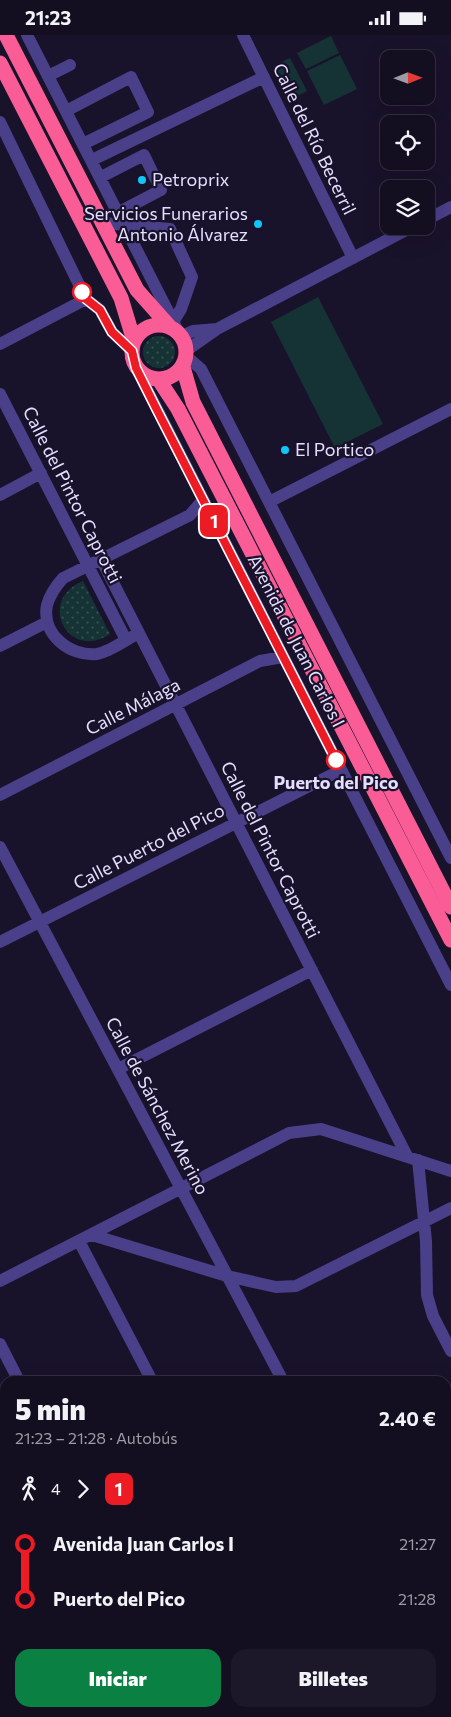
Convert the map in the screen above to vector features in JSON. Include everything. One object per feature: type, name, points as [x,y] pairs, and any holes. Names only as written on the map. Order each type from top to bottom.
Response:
[{"type":"highway","name":"Avenida de Juan Carlos I","points":[[6,35],[137,290],[180,341],[193,402],[451,907]]},
{"type":"highway","points":[[0,63],[121,298],[133,346],[136,368],[146,377],[159,380],[173,377],[180,341],[156,325],[143,330],[133,346]]},
{"type":"highway","name":"Avenida de Juan Carlos I","points":[[159,380],[178,409],[451,940]]},
{"type":"street","name":"Avenida de Juan Carlos I","points":[[27,35],[119,212],[180,341],[201,369],[451,858]]},
{"type":"street","name":"Calle del Río Becerril","points":[[243,35],[353,258]]},
{"type":"street","points":[[48,76],[70,65]]},
{"type":"street","points":[[66,111],[131,77],[148,112],[83,144]]},
{"type":"street","points":[[92,160],[264,77]]},
{"type":"street","points":[[0,122],[86,299],[100,310],[112,332],[133,346]]},
{"type":"street","points":[[101,177],[144,155],[162,190],[119,212]]},
{"type":"street","points":[[435,215],[451,207]]},
{"type":"street","points":[[103,223],[170,229],[192,277],[181,309],[180,341],[217,329],[397,235]]},
{"type":"street","points":[[0,344],[86,299]]},
{"type":"street","name":"Avenida de Juan Carlos I","points":[[136,368],[451,985]]},
{"type":"street","name":"Calle del Pintor Caprotti","points":[[0,394],[126,640]]},
{"type":"street","points":[[269,502],[451,409]]},
{"type":"street","points":[[0,495],[41,473]]},
{"type":"street","points":[[139,633],[98,654],[76,653],[58,641],[47,622],[47,605],[52,590],[63,578],[190,515],[203,500]]},
{"type":"street","points":[[190,515],[211,515]]},
{"type":"street","name":"Calle del Pintor Caprotti","points":[[101,559],[312,970],[412,1158],[424,1221],[427,1295],[433,1316],[451,1351]]},
{"type":"street","points":[[0,646],[47,622]]},
{"type":"street","name":"Calle Málaga","points":[[0,795],[260,661],[283,657]]},
{"type":"street","name":"Calle Puerto del Pico","points":[[0,942],[341,770]]},
{"type":"street","name":"Calle de Sánchez Merino","points":[[0,847],[280,1376]]},
{"type":"street","points":[[118,1069],[312,970]]},
{"type":"street","points":[[0,1281],[289,1133],[321,1129],[451,1171]]},
{"type":"street","points":[[92,1235],[227,1276],[276,1287],[296,1285],[451,1207]]},
{"type":"street","points":[[80,1241],[149,1376]]},
{"type":"street","points":[[0,1344],[16,1376]]},
{"type":"green space","points":[[331,36],[339,53],[306,69],[297,53]]},
{"type":"green space","points":[[340,55],[357,89],[324,105],[307,71]]},
{"type":"green space","points":[[290,58],[307,91],[290,100],[273,66]]},
{"type":"green space","points":[[318,297],[383,424],[335,448],[271,322]]},
{"type":"green space","points":[[159,336],[171,340],[175,352],[171,364],[159,368],[147,364],[143,352],[147,340]]},
{"type":"green space","points":[[83,581],[110,634],[95,641],[81,640],[71,635],[63,625],[60,614],[61,601],[69,590]]},
{"type":"bus line","name":"1","points":[[82,292],[86,299],[100,310],[112,332],[132,351],[136,368],[336,760]]},
{"type":"place","name":"Petroprix","points":[[142,180]]},
{"type":"place","name":"Servicios Funerarios Antonio Álvarez","points":[[258,224]]},
{"type":"place","name":"El Portico","points":[[285,450]]},
{"type":"place","name":"Puerto del Pico","points":[[336,760]]}]
